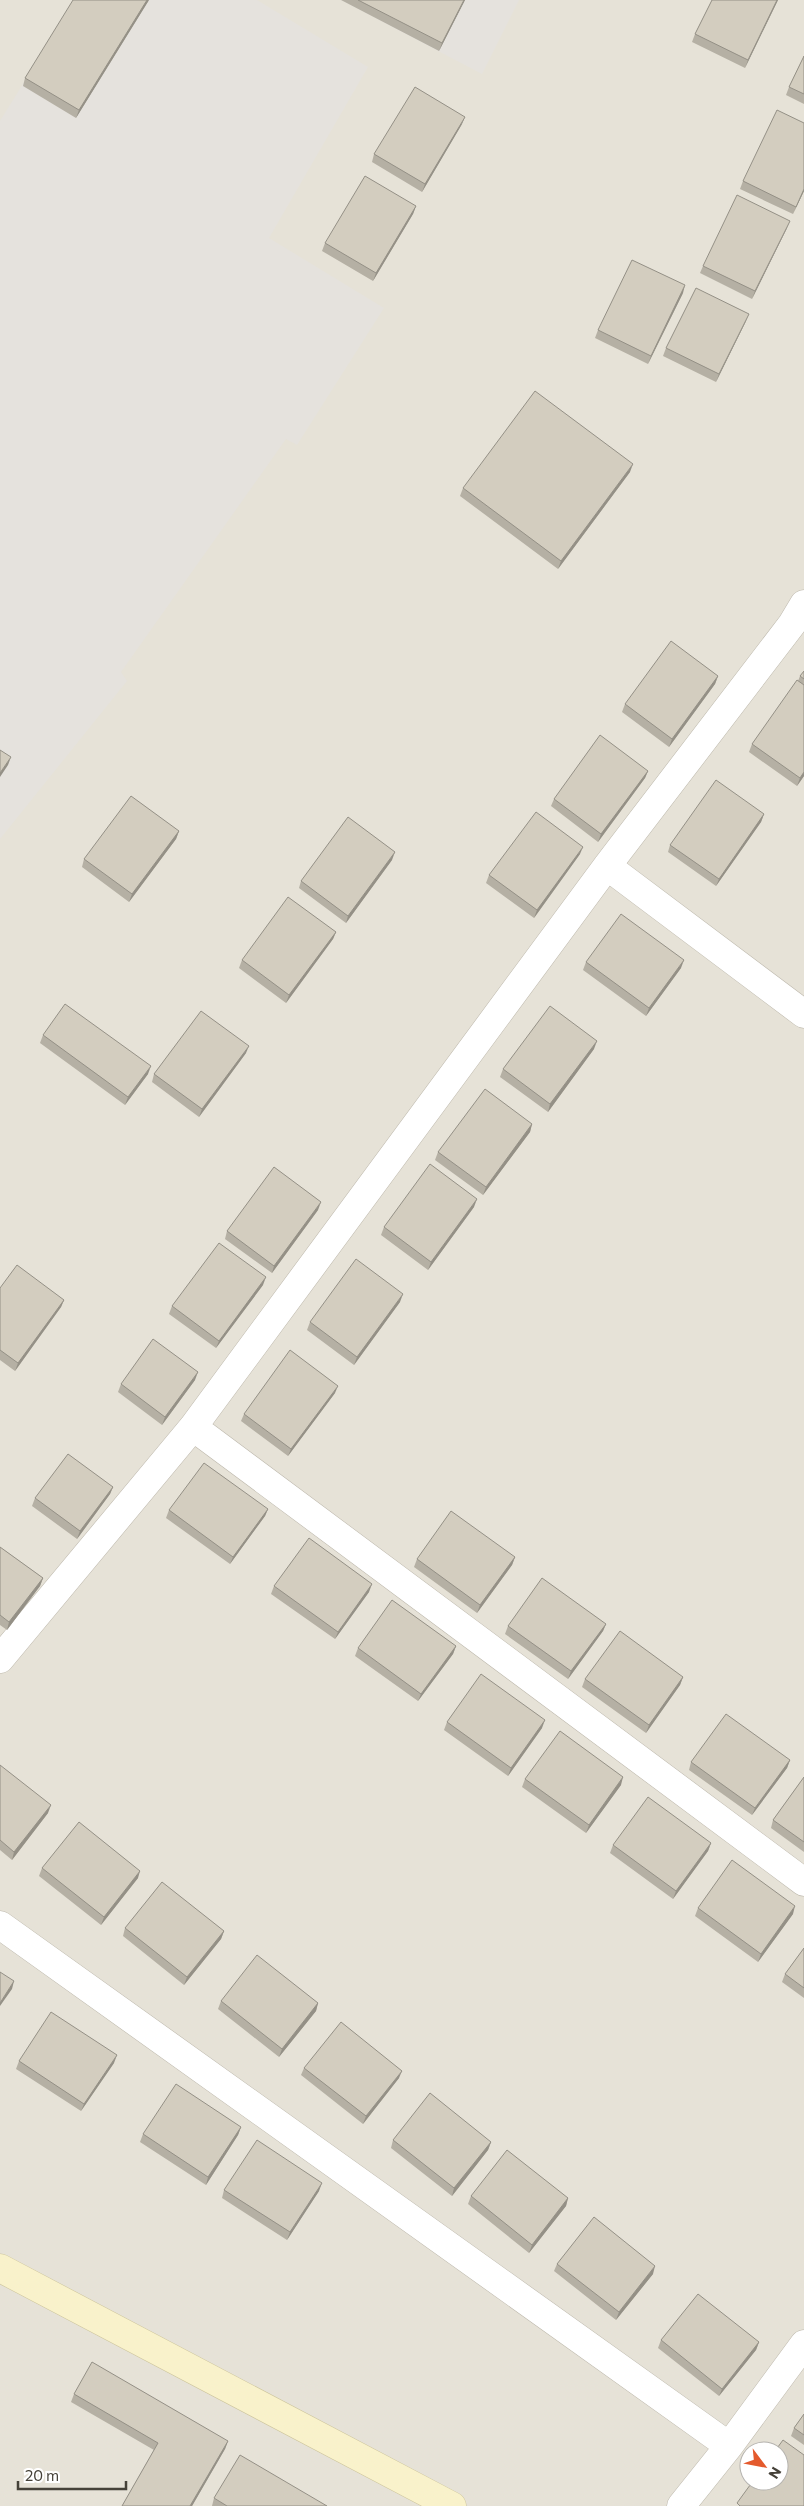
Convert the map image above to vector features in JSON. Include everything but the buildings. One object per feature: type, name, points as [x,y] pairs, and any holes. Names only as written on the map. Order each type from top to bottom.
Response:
[{"type":"street","points":[[0,1659],[193,1427],[607,866],[792,624],[804,604]]},
{"type":"street","points":[[607,866],[804,1014]]},
{"type":"street","points":[[193,1427],[804,1882]]},
{"type":"street","points":[[0,1925],[729,2446]]},
{"type":"street","points":[[0,2268],[452,2506]]},
{"type":"street","points":[[681,2506],[729,2446],[804,2344]]},
{"type":"shaded area","points":[[0,0],[804,0],[804,2506],[0,2506]]},
{"type":"shaded area","points":[[75,0],[257,0],[368,67],[269,238],[384,308],[297,445],[286,439],[121,672],[127,681],[0,839],[0,121]]},
{"type":"shaded area","points":[[341,0],[519,0],[482,74]]}]
